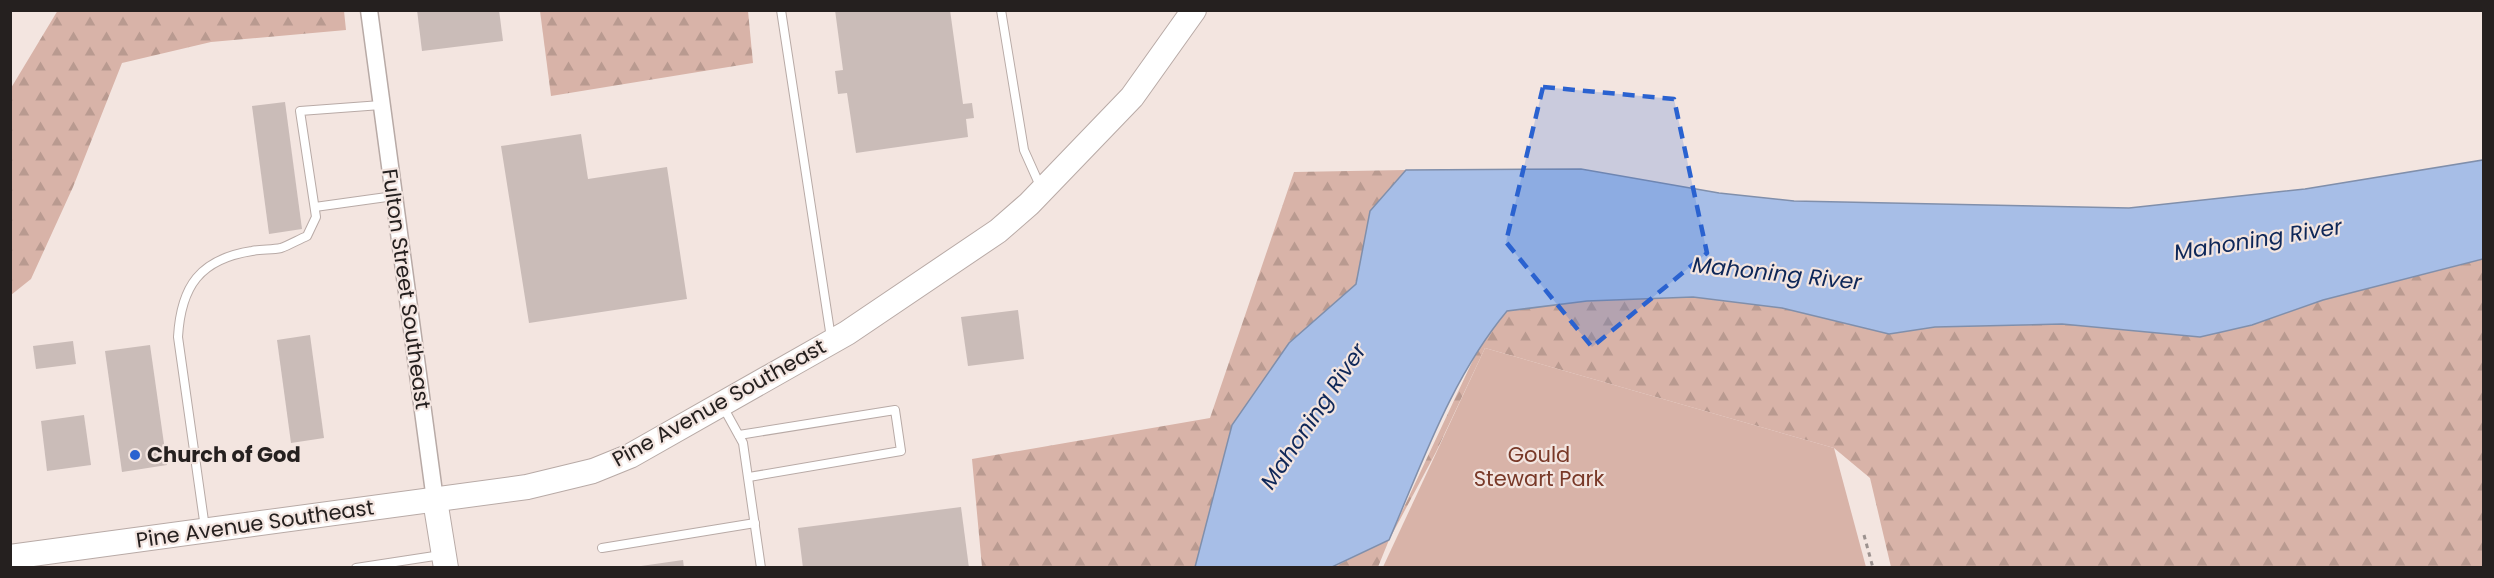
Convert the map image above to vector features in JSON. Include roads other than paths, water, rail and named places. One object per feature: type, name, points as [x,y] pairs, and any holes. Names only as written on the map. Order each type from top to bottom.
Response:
[{"type":"street","name":"Fulton Street Southeast","points":[[369,10],[445,561]]},
{"type":"street","name":"Pine Avenue Southeast","points":[[10,557],[536,485],[594,471],[630,456],[832,341],[998,231],[1042,191],[1132,97],[1194,10]]},
{"type":"lane","points":[[781,10],[832,341]]},
{"type":"lane","points":[[1001,10],[1024,150],[1042,191]]},
{"type":"lane","points":[[205,531],[178,337],[179,315],[187,290],[196,276],[218,260],[251,251],[281,248],[307,236],[316,217],[300,111],[381,105]]},
{"type":"lane","points":[[315,207],[394,196]]},
{"type":"lane","points":[[721,405],[744,443],[762,567]]},
{"type":"lane","points":[[739,435],[895,410],[901,451],[748,477]]},
{"type":"lane","points":[[602,548],[755,523]]},
{"type":"lane","points":[[356,567],[445,561]]},
{"type":"water","name":"Mahoning River","points":[[2483,160],[2483,259],[2323,300],[2252,325],[2200,337],[2062,324],[1935,327],[1889,334],[1782,308],[1693,297],[1587,301],[1507,311],[1470,364],[1454,392],[1389,540],[1332,567],[1195,567],[1232,425],[1289,343],[1356,284],[1370,211],[1406,170],[1581,169],[1719,193],[1794,201],[2129,208],[2305,189]]},
{"type":"place","name":"Church of God","points":[[135,455]]},
{"type":"park label","name":"Gould Stewart Park","points":[[1539,467]]}]
